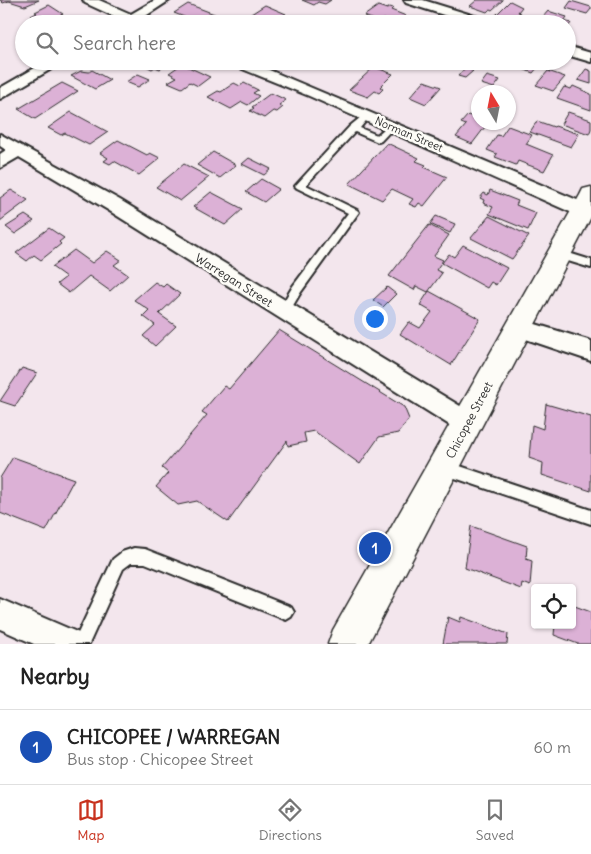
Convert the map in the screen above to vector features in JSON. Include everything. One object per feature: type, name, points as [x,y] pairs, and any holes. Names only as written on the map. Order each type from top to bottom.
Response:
[{"type":"main road","name":"Chicopee Street","points":[[347,644],[587,202]]},
{"type":"street","points":[[89,0],[118,15]]},
{"type":"street","points":[[142,15],[164,0]]},
{"type":"street","points":[[410,0],[458,15]]},
{"type":"street","points":[[576,53],[591,58]]},
{"type":"street","points":[[0,94],[42,70]]},
{"type":"street","name":"Norman Street","points":[[256,70],[391,126],[587,202]]},
{"type":"street","name":"Warregan Street","points":[[0,139],[114,205],[467,423]]},
{"type":"street","points":[[0,162],[18,150]]},
{"type":"street","points":[[518,328],[591,351]]},
{"type":"street","points":[[0,614],[68,644]]},
{"type":"lane","points":[[284,310],[297,289],[354,212],[300,186],[366,116]]},
{"type":"lane","points":[[353,128],[378,138],[391,126]]},
{"type":"lane","points":[[559,254],[591,264]]},
{"type":"lane","points":[[443,468],[591,517]]},
{"type":"lane","points":[[81,644],[118,564],[127,556],[145,556],[286,612]]},
{"type":"building","points":[[0,0],[39,0],[25,6],[9,1],[3,3]]},
{"type":"building","points":[[302,0],[331,0],[325,4],[318,2],[314,5]]},
{"type":"building","points":[[477,0],[503,0],[487,12],[470,6]]},
{"type":"building","points":[[510,1],[522,7],[518,12],[521,13],[519,15],[496,15]]},
{"type":"building","points":[[571,1],[591,7],[591,9],[587,14],[566,8]]},
{"type":"building","points":[[188,4],[217,15],[179,15],[174,13]]},
{"type":"building","points":[[49,5],[63,14],[33,15],[37,13],[35,12]]},
{"type":"building","points":[[265,5],[286,14],[284,15],[250,15]]},
{"type":"building","points":[[378,6],[387,9],[393,8],[391,10],[404,15],[365,15]]},
{"type":"building","points":[[548,11],[561,15],[545,15]]},
{"type":"building","points":[[586,69],[591,71],[591,84],[578,80]]},
{"type":"building","points":[[92,70],[110,80],[95,89],[71,76],[81,71],[89,72]]},
{"type":"building","points":[[173,70],[195,70],[210,77],[198,86],[190,82],[182,88],[168,82],[177,77],[169,73]]},
{"type":"building","points":[[371,70],[382,70],[393,74],[380,87],[383,89],[379,93],[375,91],[368,97],[349,90]]},
{"type":"building","points":[[463,70],[473,71],[465,78],[458,76]]},
{"type":"building","points":[[548,71],[565,77],[553,91],[536,85]]},
{"type":"building","points":[[138,74],[150,79],[138,87],[126,82]]},
{"type":"building","points":[[487,76],[500,80],[496,85],[481,84]]},
{"type":"building","points":[[424,81],[441,87],[426,104],[410,97]]},
{"type":"building","points":[[62,83],[78,91],[35,119],[18,109]]},
{"type":"building","points":[[234,83],[240,86],[244,83],[258,90],[253,93],[259,96],[248,105],[242,102],[231,109],[208,97],[218,91],[221,92]]},
{"type":"building","points":[[573,86],[591,94],[591,110],[557,98],[564,87],[571,89]]},
{"type":"building","points":[[271,93],[286,100],[279,105],[283,107],[277,112],[273,111],[264,118],[250,111],[254,108],[252,107]]},
{"type":"building","points":[[71,112],[108,132],[89,145],[65,133],[61,135],[48,128]]},
{"type":"building","points":[[568,112],[591,120],[589,134],[561,124]]},
{"type":"building","points":[[468,115],[471,116],[471,130],[483,130],[472,144],[456,137],[466,125],[461,123]]},
{"type":"building","points":[[537,121],[579,134],[571,147],[530,132]]},
{"type":"building","points":[[516,129],[532,135],[526,144],[553,155],[544,171],[518,161],[516,165],[495,157],[497,154],[487,150],[497,135],[501,136],[505,130]]},
{"type":"building","points":[[118,140],[147,155],[150,153],[160,158],[139,175],[114,161],[110,164],[104,161],[108,158],[100,153]]},
{"type":"building","points":[[387,143],[419,158],[416,161],[426,165],[424,167],[447,177],[424,206],[419,203],[416,207],[409,204],[413,199],[392,189],[382,200],[349,184]]},
{"type":"building","points":[[213,152],[236,165],[220,178],[197,165]]},
{"type":"building","points":[[249,158],[271,169],[264,175],[242,164]]},
{"type":"building","points":[[184,164],[209,177],[180,201],[156,187]]},
{"type":"building","points":[[261,179],[279,189],[264,202],[246,192]]},
{"type":"building","points":[[11,190],[28,200],[0,221],[0,198]]},
{"type":"building","points":[[490,190],[518,201],[516,205],[536,213],[528,230],[489,214],[493,207],[483,203],[484,200],[480,198],[484,193],[488,195]]},
{"type":"building","points":[[211,192],[243,209],[225,225],[193,207]]},
{"type":"building","points":[[25,215],[34,221],[15,234],[6,227]]},
{"type":"building","points":[[436,216],[455,224],[450,233],[430,224]]},
{"type":"building","points":[[489,216],[529,236],[512,259],[471,238]]},
{"type":"building","points":[[429,225],[449,235],[434,256],[443,260],[436,270],[442,273],[428,292],[416,286],[414,290],[389,276]]},
{"type":"building","points":[[49,228],[64,238],[59,242],[61,244],[41,260],[34,255],[27,261],[16,253]]},
{"type":"building","points":[[463,245],[507,268],[496,285],[491,282],[487,288],[442,263],[449,254],[454,257]]},
{"type":"building","points":[[74,250],[92,263],[107,251],[121,260],[114,265],[128,275],[110,291],[89,276],[69,293],[57,284],[66,277],[52,267]]},
{"type":"building","points":[[155,282],[163,287],[166,284],[180,294],[159,314],[176,326],[155,346],[143,336],[155,325],[143,316],[149,310],[134,300]]},
{"type":"building","points":[[387,287],[396,294],[383,307],[373,300]]},
{"type":"building","points":[[429,291],[480,319],[451,365],[400,334],[409,322],[420,328],[432,312],[420,305]]},
{"type":"building","points":[[279,330],[404,407],[409,419],[398,433],[379,437],[360,464],[314,431],[304,433],[306,442],[288,446],[287,441],[228,522],[197,501],[178,505],[156,487],[168,473],[162,468],[207,415],[202,412],[224,386],[229,389]]},
{"type":"building","points":[[22,368],[37,373],[15,406],[0,401]]},
{"type":"building","points":[[546,404],[591,417],[591,491],[542,475],[543,463],[529,458],[532,425],[543,429]]},
{"type":"building","points":[[13,457],[74,479],[46,531],[0,513],[0,478]]},
{"type":"building","points":[[471,526],[527,546],[526,559],[532,561],[530,586],[522,583],[521,589],[465,568]]},
{"type":"building","points":[[576,606],[591,612],[591,644],[578,644],[554,635],[555,629],[576,629]]},
{"type":"building","points":[[448,617],[460,622],[461,617],[508,634],[507,644],[443,644]]},
{"type":"place","name":"CHICOPEE / WARREGAN","points":[[375,548]]}]
